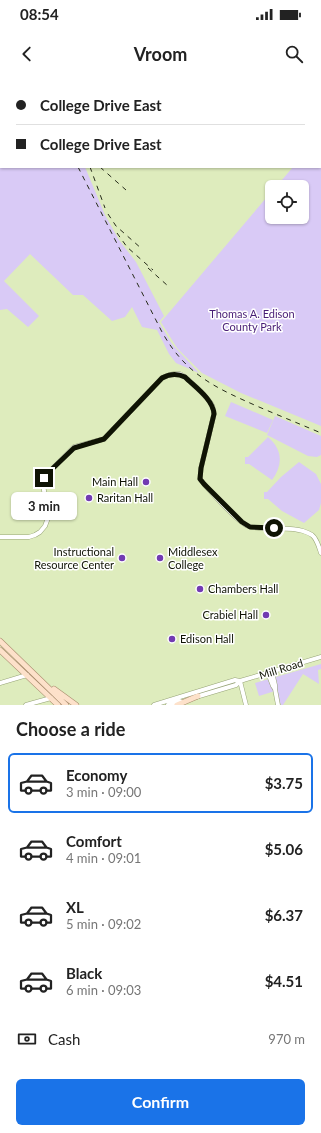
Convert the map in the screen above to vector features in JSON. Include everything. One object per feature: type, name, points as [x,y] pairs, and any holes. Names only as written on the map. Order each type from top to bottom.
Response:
[{"type":"main road","points":[[0,641],[66,705]]},
{"type":"main road","points":[[0,650],[58,705]]},
{"type":"main road","points":[[32,672],[76,705]]},
{"type":"main road","points":[[177,705],[198,696]]},
{"type":"street","points":[[0,537],[29,537],[40,532],[45,526],[48,518],[48,508],[43,485],[49,472],[74,448],[104,439],[162,378],[167,375],[177,374],[185,377],[208,399],[213,409],[214,414],[201,468],[200,479],[204,484],[235,517],[250,527],[293,528],[309,533],[317,542],[321,553]]},
{"type":"street","name":"Mill Road","points":[[154,705],[235,680],[240,681],[321,657]]},
{"type":"street","points":[[270,672],[278,705]]},
{"type":"street","points":[[0,683],[27,675]]},
{"type":"street","points":[[240,681],[246,705]]},
{"type":"street","name":"Mill Road","points":[[168,705],[236,685],[240,681]]},
{"type":"street","points":[[26,705],[51,698]]},
{"type":"green space","points":[[0,168],[85,168],[105,215],[119,240],[136,262],[164,316],[159,322],[172,344],[199,373],[176,363],[169,354],[157,330],[142,327],[132,307],[125,317],[112,321],[83,295],[73,295],[30,254],[4,281],[39,316],[28,327],[7,309],[0,310]]},
{"type":"green space","name":"Thomas A. Edison County Park","points":[[292,168],[321,168],[321,426],[241,393],[202,373],[177,348],[161,322],[265,199],[265,224],[309,224],[309,180],[282,180]]},
{"type":"green space","points":[[231,402],[273,420],[267,433],[225,416]]},
{"type":"green space","points":[[275,416],[321,436],[321,455],[317,457],[308,456],[267,435]]},
{"type":"green space","points":[[268,437],[279,452],[280,458],[278,469],[272,480],[249,464],[245,464],[245,457],[248,457]]},
{"type":"green space","points":[[299,462],[316,474],[321,484],[321,503],[319,510],[304,523],[282,511],[268,499],[264,499],[264,492],[267,492],[281,477]]},
{"type":"green space","points":[[321,664],[321,669],[318,670],[319,684],[303,674],[283,705],[281,705],[275,691],[259,696],[255,683]]},
{"type":"railway","points":[[79,168],[162,332],[171,347],[181,359],[203,378],[229,393],[321,433]]},
{"type":"railway","points":[[90,168],[105,208]]},
{"type":"railway","points":[[101,168],[126,190]]},
{"type":"railway","points":[[108,214],[116,226],[142,249]]},
{"type":"railway","points":[[117,233],[127,247],[153,270]]},
{"type":"railway","points":[[148,268],[168,286]]},
{"type":"place","name":"Main Hall","points":[[146,482]]},
{"type":"place","name":"Raritan Hall","points":[[89,498]]},
{"type":"place","name":"Instructional Resource Center","points":[[122,558]]},
{"type":"place","name":"Middlesex College","points":[[160,558]]},
{"type":"place","name":"Chambers Hall","points":[[200,589]]},
{"type":"place","name":"Crabiel Hall","points":[[266,615]]},
{"type":"place","name":"Edison Hall","points":[[172,639]]},
{"type":"route","points":[[44,478],[74,448],[104,439],[162,378],[167,375],[177,374],[185,377],[208,399],[213,409],[214,414],[201,468],[200,479],[235,517],[242,522],[250,527],[274,528]]}]
